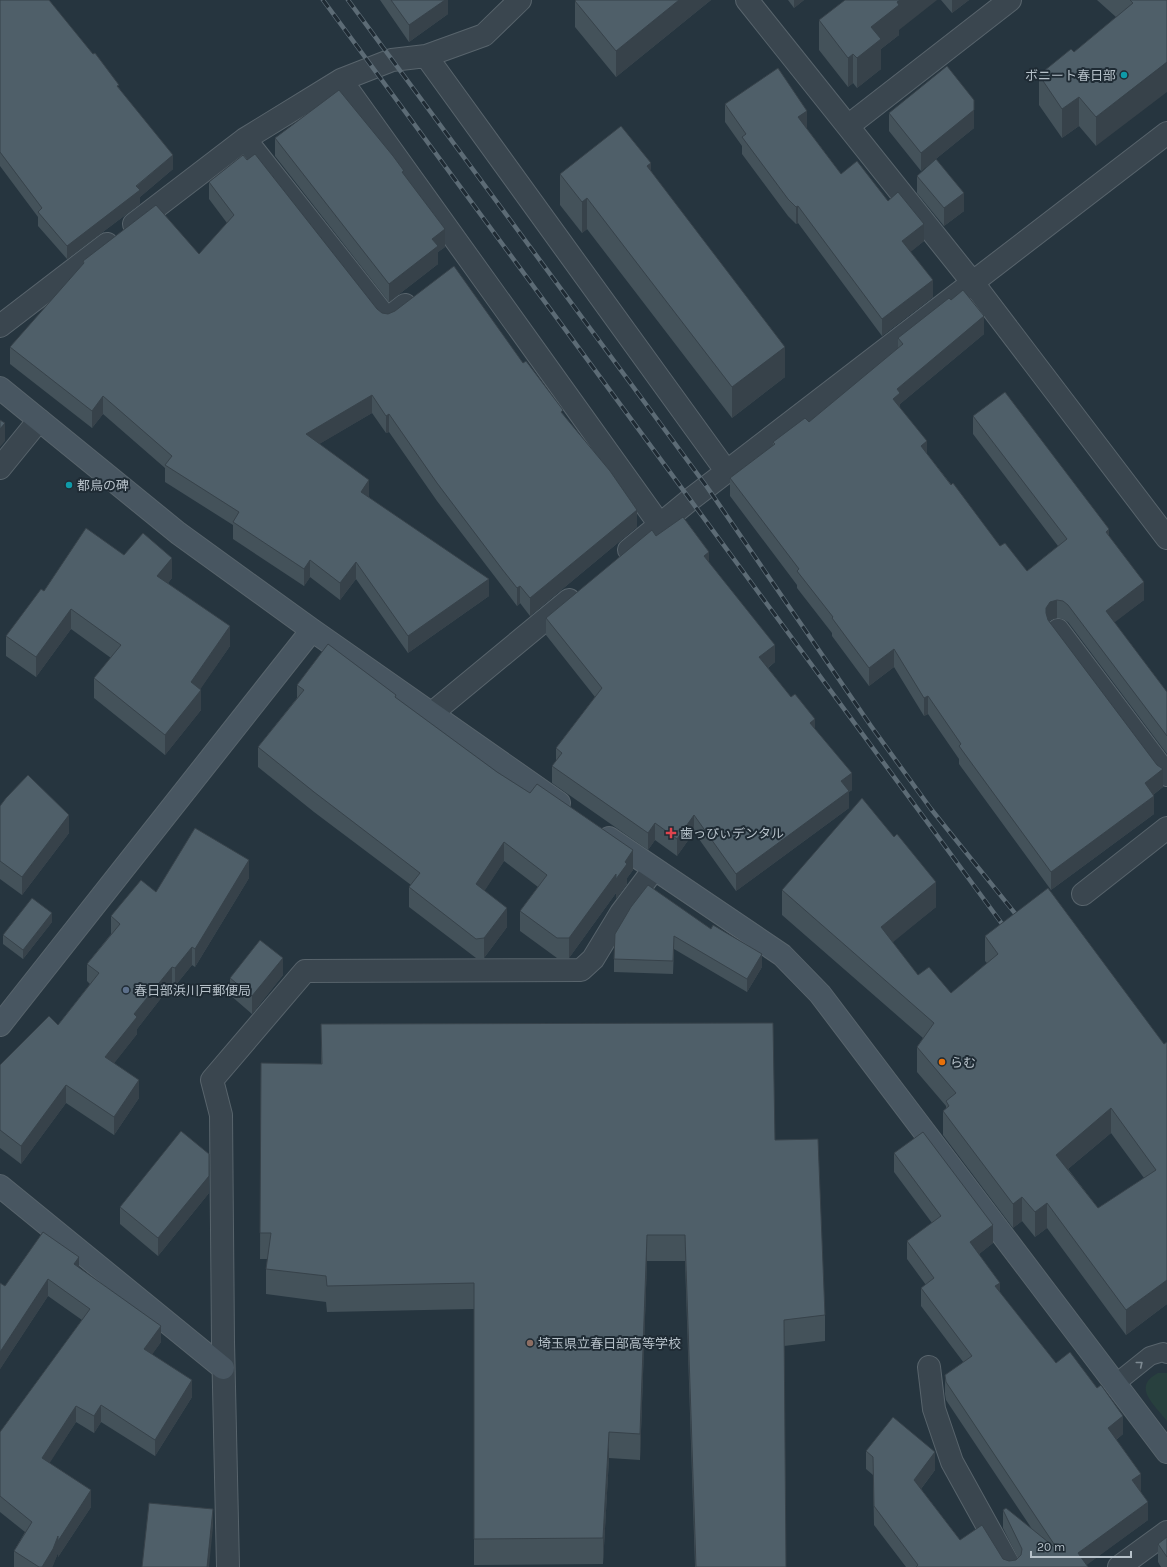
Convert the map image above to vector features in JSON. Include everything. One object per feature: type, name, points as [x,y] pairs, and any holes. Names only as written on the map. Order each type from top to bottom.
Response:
[{"type":"street","points":[[0,326],[245,139],[341,80],[392,60],[426,56],[484,35],[520,0]]},
{"type":"street","points":[[747,0],[973,283],[1167,538]]},
{"type":"street","points":[[848,126],[1010,0]]},
{"type":"street","points":[[426,56],[728,472]]},
{"type":"street","points":[[341,80],[660,525]]},
{"type":"street","points":[[612,565],[728,472],[1167,133]]},
{"type":"street","points":[[245,139],[387,319],[418,295]]},
{"type":"street","points":[[450,271],[468,257]]},
{"type":"street","points":[[0,388],[178,533],[312,630],[654,870],[782,955],[820,994],[1167,1452]]},
{"type":"street","points":[[0,468],[39,420]]},
{"type":"street","points":[[431,714],[582,589]]},
{"type":"street","points":[[0,1025],[312,630]]},
{"type":"street","points":[[1058,630],[1167,775]]},
{"type":"street","points":[[1083,894],[1167,828]]},
{"type":"street","points":[[228,1567],[223,1368],[222,1114],[212,1080],[304,971],[581,970],[593,959],[621,913],[654,870]]},
{"type":"street","points":[[0,1186],[223,1368]]},
{"type":"street","points":[[929,1367],[934,1409],[952,1462],[1010,1567]]},
{"type":"street","points":[[1119,1567],[1167,1532]]},
{"type":"lane","points":[[1115,1384],[1150,1356],[1163,1352],[1167,1354]]},
{"type":"green space","points":[[1158,1373],[1167,1373],[1167,1421],[1152,1402],[1146,1390],[1146,1384],[1150,1378]]},
{"type":"building","points":[[0,0],[49,0],[93,54],[95,53],[119,85],[117,86],[173,155],[136,186],[140,190],[67,246],[38,212],[42,208],[0,152]]},
{"type":"building","points":[[391,0],[445,0],[409,25]]},
{"type":"building","points":[[679,0],[616,51],[575,1]]},
{"type":"building","points":[[845,0],[900,0],[897,2],[899,5],[871,27],[881,39],[857,58],[853,54],[848,58],[819,20]]},
{"type":"building","name":"ボニート春日部","points":[[1130,0],[1167,0],[1167,62],[1096,117],[1079,97],[1062,109],[1039,75],[1071,49],[1074,52],[1133,3]]},
{"type":"building","points":[[947,66],[974,100],[974,110],[921,153],[889,113]]},
{"type":"building","points":[[778,68],[807,111],[798,117],[841,174],[857,161],[888,201],[898,192],[924,224],[902,241],[933,280],[882,319],[798,206],[796,207],[788,199],[742,137],[746,134],[725,104]]},
{"type":"building","points":[[339,90],[393,156],[404,171],[402,172],[445,229],[432,239],[438,246],[389,284],[275,138]]},
{"type":"building","points":[[621,126],[651,163],[647,166],[785,347],[732,387],[587,198],[582,202],[560,174]]},
{"type":"building","points":[[255,154],[377,309],[382,313],[388,314],[395,311],[454,266],[523,363],[526,361],[563,410],[561,412],[610,471],[637,510],[530,598],[520,586],[517,588],[502,569],[437,483],[389,414],[386,416],[372,395],[306,434],[369,480],[361,492],[489,579],[408,636],[356,562],[340,583],[310,560],[304,569],[233,522],[239,512],[165,465],[172,456],[103,396],[92,411],[10,347],[84,263],[83,261],[156,205],[199,254],[234,215],[209,182],[243,155],[247,160]]},
{"type":"building","points":[[936,159],[964,193],[944,208],[917,176]]},
{"type":"building","points":[[963,290],[984,316],[897,389],[900,393],[893,399],[927,441],[921,446],[951,485],[953,483],[1000,546],[1005,543],[1027,571],[1067,539],[973,416],[1005,392],[1109,529],[1106,532],[1144,582],[1106,611],[1167,692],[1167,736],[1068,605],[1063,601],[1057,600],[1050,602],[1046,608],[1048,620],[1157,765],[1163,769],[1145,783],[1154,796],[1051,872],[959,746],[961,744],[928,696],[924,698],[894,649],[869,668],[832,618],[833,617],[797,571],[799,569],[730,478],[775,444],[773,442],[805,418],[809,422],[903,344],[898,338],[949,298],[951,300]]},
{"type":"building","points":[[0,420],[5,423],[0,429]]},
{"type":"building","points":[[683,517],[709,552],[704,556],[775,645],[759,657],[791,697],[795,694],[815,719],[810,723],[852,773],[841,781],[849,791],[736,874],[694,815],[677,839],[655,823],[648,833],[552,766],[562,753],[556,748],[602,688],[546,618],[652,530],[656,536]]},
{"type":"building","points":[[86,528],[124,555],[143,533],[172,558],[157,576],[230,626],[191,682],[201,690],[165,735],[94,678],[121,645],[71,609],[36,657],[6,636],[41,589],[44,591]]},
{"type":"building","points":[[328,644],[396,695],[395,697],[497,772],[530,793],[537,784],[633,850],[625,862],[627,864],[616,879],[616,874],[569,938],[557,938],[520,911],[547,875],[504,842],[476,884],[507,908],[484,938],[476,939],[409,887],[420,873],[258,747],[304,690],[297,685]]},
{"type":"building","points":[[28,775],[69,815],[22,877],[0,861],[0,806]]},
{"type":"building","points":[[862,798],[894,837],[897,834],[936,882],[881,927],[918,975],[929,967],[951,993],[998,954],[985,936],[1048,888],[1164,1044],[1167,1042],[1167,1280],[1126,1310],[1047,1203],[1035,1212],[1022,1197],[1013,1204],[943,1111],[949,1106],[946,1101],[956,1093],[917,1047],[934,1023],[782,890]],"holes":[[[1111,1108],[1156,1170],[1098,1208],[1056,1155]]]},
{"type":"building","points":[[195,828],[249,860],[195,949],[192,947],[175,968],[172,967],[134,1014],[137,1017],[105,1057],[139,1080],[114,1117],[66,1085],[21,1146],[0,1130],[0,1065],[49,1016],[58,1025],[99,973],[87,964],[120,924],[111,916],[141,880],[156,892]]},
{"type":"building","points":[[648,885],[711,929],[713,925],[762,954],[747,979],[674,936],[673,961],[614,959],[615,934],[631,907]]},
{"type":"building","points":[[32,898],[52,913],[23,950],[3,935]]},
{"type":"building","points":[[260,940],[283,958],[252,996],[230,978]]},
{"type":"building","points":[[773,1023],[775,1140],[818,1139],[825,1315],[784,1320],[786,1567],[696,1567],[685,1235],[647,1235],[640,1434],[609,1432],[603,1538],[474,1539],[474,1283],[327,1286],[326,1276],[266,1269],[271,1233],[260,1233],[261,1063],[322,1064],[321,1024]]},
{"type":"building","points":[[181,1131],[209,1154],[209,1176],[158,1238],[120,1207]]},
{"type":"building","points":[[923,1132],[993,1225],[970,1242],[1000,1283],[995,1286],[1056,1363],[1070,1352],[1097,1388],[1101,1385],[1123,1416],[1108,1428],[1141,1474],[1132,1480],[1148,1502],[1078,1553],[1088,1567],[916,1567],[918,1565],[874,1506],[873,1457],[866,1451],[893,1417],[935,1452],[914,1480],[960,1540],[982,1525],[1003,1559],[1009,1561],[1016,1560],[1021,1555],[1022,1549],[1003,1510],[1006,1508],[1058,1550],[946,1382],[945,1375],[972,1356],[921,1288],[934,1278],[907,1241],[941,1216],[894,1153]]},
{"type":"building","points":[[43,1232],[79,1257],[74,1264],[161,1326],[144,1349],[192,1380],[155,1440],[101,1405],[94,1416],[76,1406],[42,1458],[91,1490],[58,1541],[58,1536],[53,1549],[42,1567],[39,1567],[14,1551],[32,1522],[0,1496],[0,1432],[90,1309],[48,1279],[0,1352],[0,1283],[5,1286]]},
{"type":"building","points":[[149,1503],[213,1509],[207,1567],[142,1567]]},
{"type":"building","points":[[1167,1537],[1167,1557],[1158,1544]]},
{"type":"railway","points":[[323,0],[1008,932]]},
{"type":"railway","points":[[348,0],[707,487],[871,726],[931,809],[1022,922]]},
{"type":"place","name":"ボニート春日部","points":[[1124,75]]},
{"type":"place","name":"都鳥の碑","points":[[69,485]]},
{"type":"place","name":"歯っぴぃデンタル","points":[[671,833]]},
{"type":"place","name":"春日部浜川戸郵便局","points":[[126,990]]},
{"type":"place","name":"らむ","points":[[942,1062]]},
{"type":"place","name":"埼玉県立春日部高等学校","points":[[530,1343]]}]
